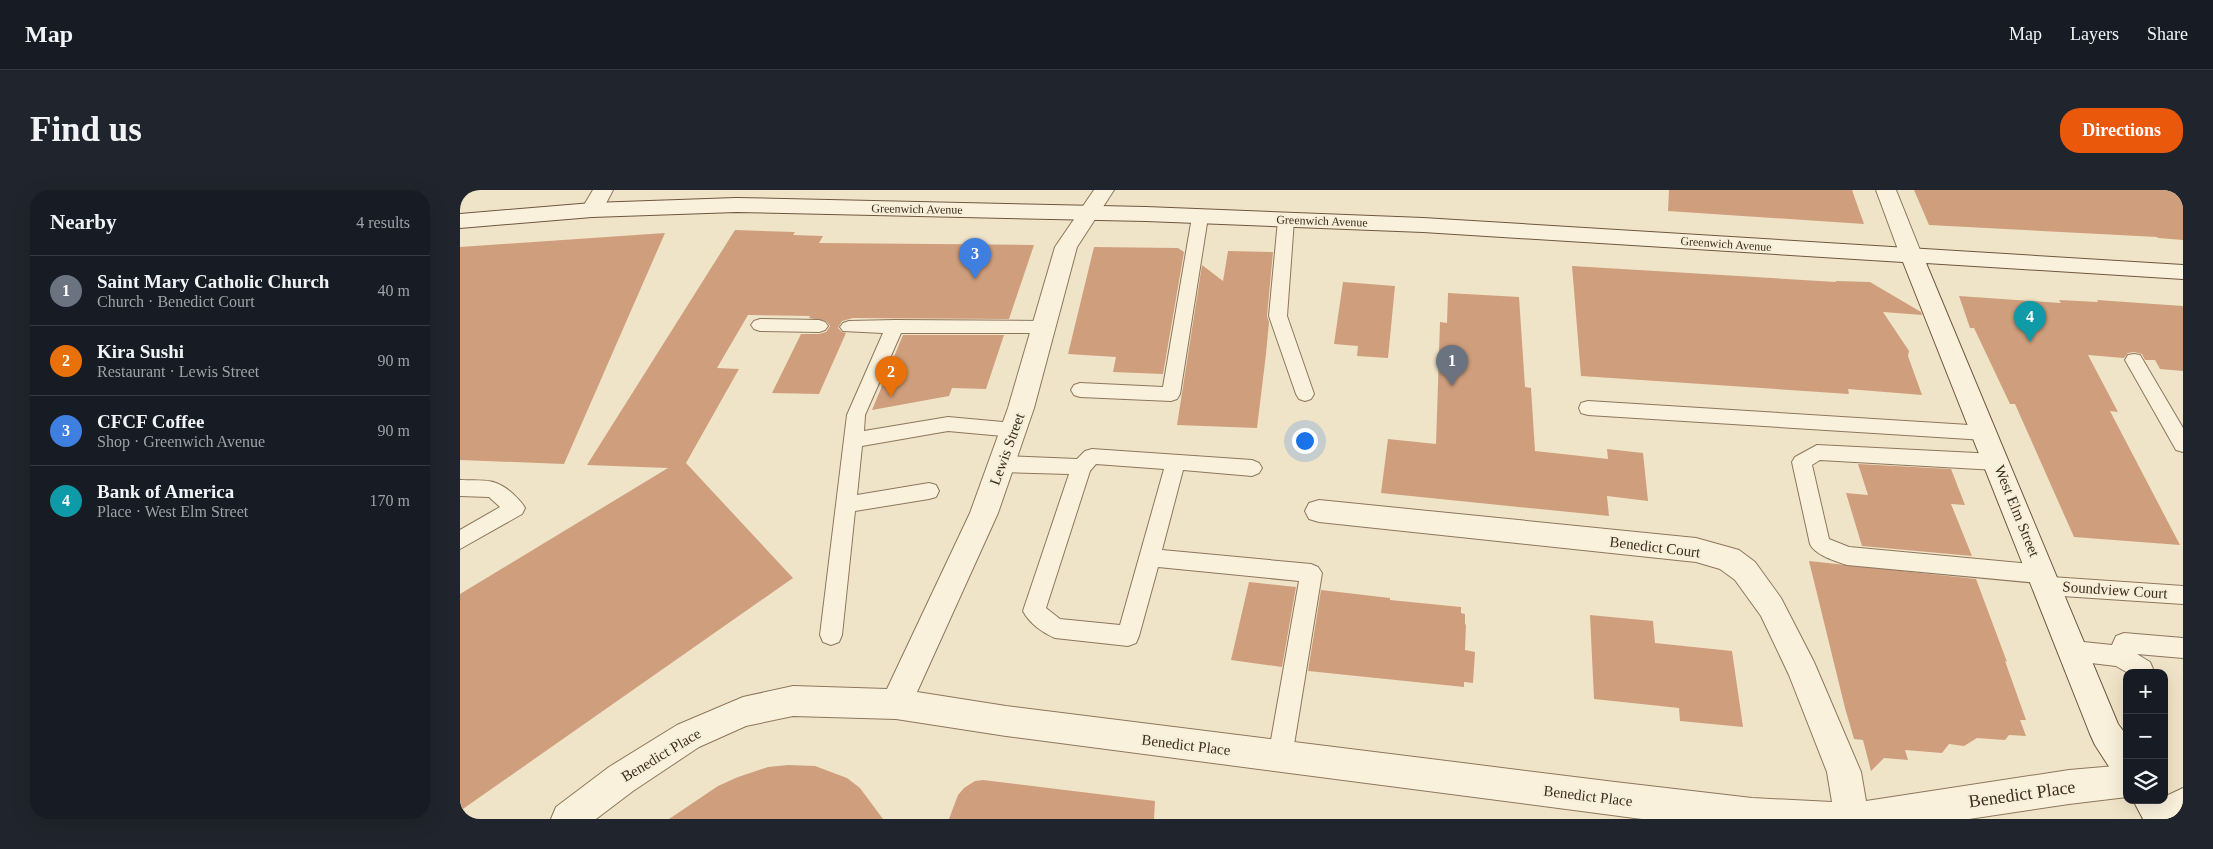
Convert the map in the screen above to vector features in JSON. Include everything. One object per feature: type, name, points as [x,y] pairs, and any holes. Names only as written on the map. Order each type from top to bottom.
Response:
[{"type":"street","points":[[592,210],[603,190]]},
{"type":"street","name":"Lewis Street","points":[[896,704],[984,513],[1014,430],[1066,247],[1104,190]]},
{"type":"street","name":"West Elm Street","points":[[1886,190],[2106,734],[2123,759]]},
{"type":"street","name":"Greenwich Avenue","points":[[460,221],[592,210],[736,205],[1089,212],[1424,225],[2183,272]]},
{"type":"street","name":"Benedict Court","points":[[1319,511],[1696,550],[1729,559],[1745,571],[1771,607],[1803,672],[1844,772],[1852,819]]},
{"type":"street","name":"Benedict Place","points":[[568,819],[621,779],[688,736],[743,712],[793,701],[896,704],[1006,721],[1280,757],[1722,812],[1835,819]]},
{"type":"street","name":"Benedict Place","points":[[1858,819],[1927,814],[2070,787],[2123,781]]},
{"type":"lane","points":[[1080,390],[1171,394],[1200,216]]},
{"type":"lane","points":[[1286,220],[1278,316],[1305,394]]},
{"type":"lane","points":[[760,325],[819,326]]},
{"type":"lane","points":[[849,326],[1044,327]]},
{"type":"lane","points":[[830,635],[856,415],[895,326]]},
{"type":"lane","points":[[2134,360],[2183,445]]},
{"type":"lane","points":[[1588,408],[1985,433]]},
{"type":"lane","points":[[852,440],[948,424],[1014,430]]},
{"type":"lane","name":"Soundview Court","points":[[1996,462],[1817,452],[1802,462],[1820,544],[1847,556],[2183,595]]},
{"type":"lane","points":[[1176,462],[1128,636],[1055,628],[1034,611],[1081,467],[1092,456],[1176,462],[1252,468]]},
{"type":"lane","points":[[1001,464],[1081,467]]},
{"type":"lane","points":[[460,488],[494,489],[515,508],[460,540]]},
{"type":"lane","points":[[845,505],[929,491]]},
{"type":"lane","points":[[1149,556],[1311,573],[1280,757]]},
{"type":"lane","points":[[2120,656],[2124,644],[2183,648]]},
{"type":"lane","points":[[2074,651],[2120,656],[2142,669]]},
{"type":"building","points":[[1669,190],[1852,190],[1864,224],[1668,211]]},
{"type":"building","points":[[1914,190],[2183,190],[2183,240],[1929,225]]},
{"type":"building","points":[[735,230],[795,232],[793,235],[823,236],[819,243],[1034,245],[1009,319],[853,318],[842,321],[838,328],[846,333],[819,394],[772,393],[801,334],[826,332],[830,326],[826,321],[809,318],[810,316],[748,315],[717,368],[739,369],[686,463],[793,578],[460,811],[460,594],[668,468],[587,465]]},
{"type":"building","points":[[665,233],[564,464],[460,460],[460,247]]},
{"type":"building","points":[[1094,247],[1178,248],[1184,252],[1163,374],[1113,372],[1116,357],[1068,354]]},
{"type":"building","points":[[1228,251],[1273,252],[1267,316],[1269,322],[1257,428],[1177,425],[1202,265],[1223,281]]},
{"type":"building","points":[[1572,266],[1836,282],[1870,282],[1921,312],[1922,315],[1883,312],[1909,351],[1908,356],[1922,395],[1848,389],[1849,394],[1581,376]]},
{"type":"building","points":[[1343,282],[1395,286],[1388,358],[1357,356],[1358,346],[1334,344]]},
{"type":"building","points":[[1448,293],[1519,297],[1525,387],[1531,388],[1535,451],[1608,459],[1607,449],[1643,453],[1648,501],[1607,496],[1609,516],[1381,493],[1388,439],[1436,444],[1440,322],[1447,323]]},
{"type":"building","points":[[1959,296],[2061,303],[2059,300],[2098,302],[2097,300],[2183,306],[2183,371],[2160,369],[2155,360],[2145,360],[2142,354],[2134,352],[2128,353],[2124,358],[2088,355],[2118,412],[2110,411],[2180,545],[2074,537],[2015,404],[2010,404],[1974,328],[1970,328]]},
{"type":"building","points":[[903,335],[1004,335],[986,389],[952,388],[949,396],[872,410]]},
{"type":"building","points":[[1858,464],[1951,469],[1965,505],[1951,504],[1972,556],[1862,546],[1846,493],[1868,495]]},
{"type":"building","points":[[1809,561],[1976,579],[2026,720],[2020,720],[2026,736],[2009,735],[2005,740],[1977,738],[1964,746],[1949,744],[1942,753],[1905,750],[1908,760],[1884,758],[1871,771],[1863,740],[1854,739]]},
{"type":"building","points":[[1249,582],[1296,587],[1282,667],[1231,660]]},
{"type":"building","points":[[1321,590],[1390,598],[1390,600],[1461,607],[1461,613],[1465,614],[1466,624],[1465,650],[1475,652],[1473,683],[1464,682],[1464,687],[1308,671]]},
{"type":"building","points":[[1590,615],[1653,621],[1655,643],[1732,651],[1743,727],[1680,721],[1679,708],[1594,699]]},
{"type":"building","points":[[788,765],[815,766],[847,778],[860,788],[883,819],[669,819],[718,786],[768,767]]},
{"type":"building","points":[[983,780],[1155,801],[1154,819],[949,819],[958,795],[964,788],[975,781]]},
{"type":"place","name":"CFCF Coffee","points":[[975,279]]},
{"type":"place","name":"Bank of America","points":[[2030,342]]},
{"type":"place","name":"Saint Mary Catholic Church","points":[[1452,386]]},
{"type":"place","name":"Kira Sushi","points":[[891,397]]}]
